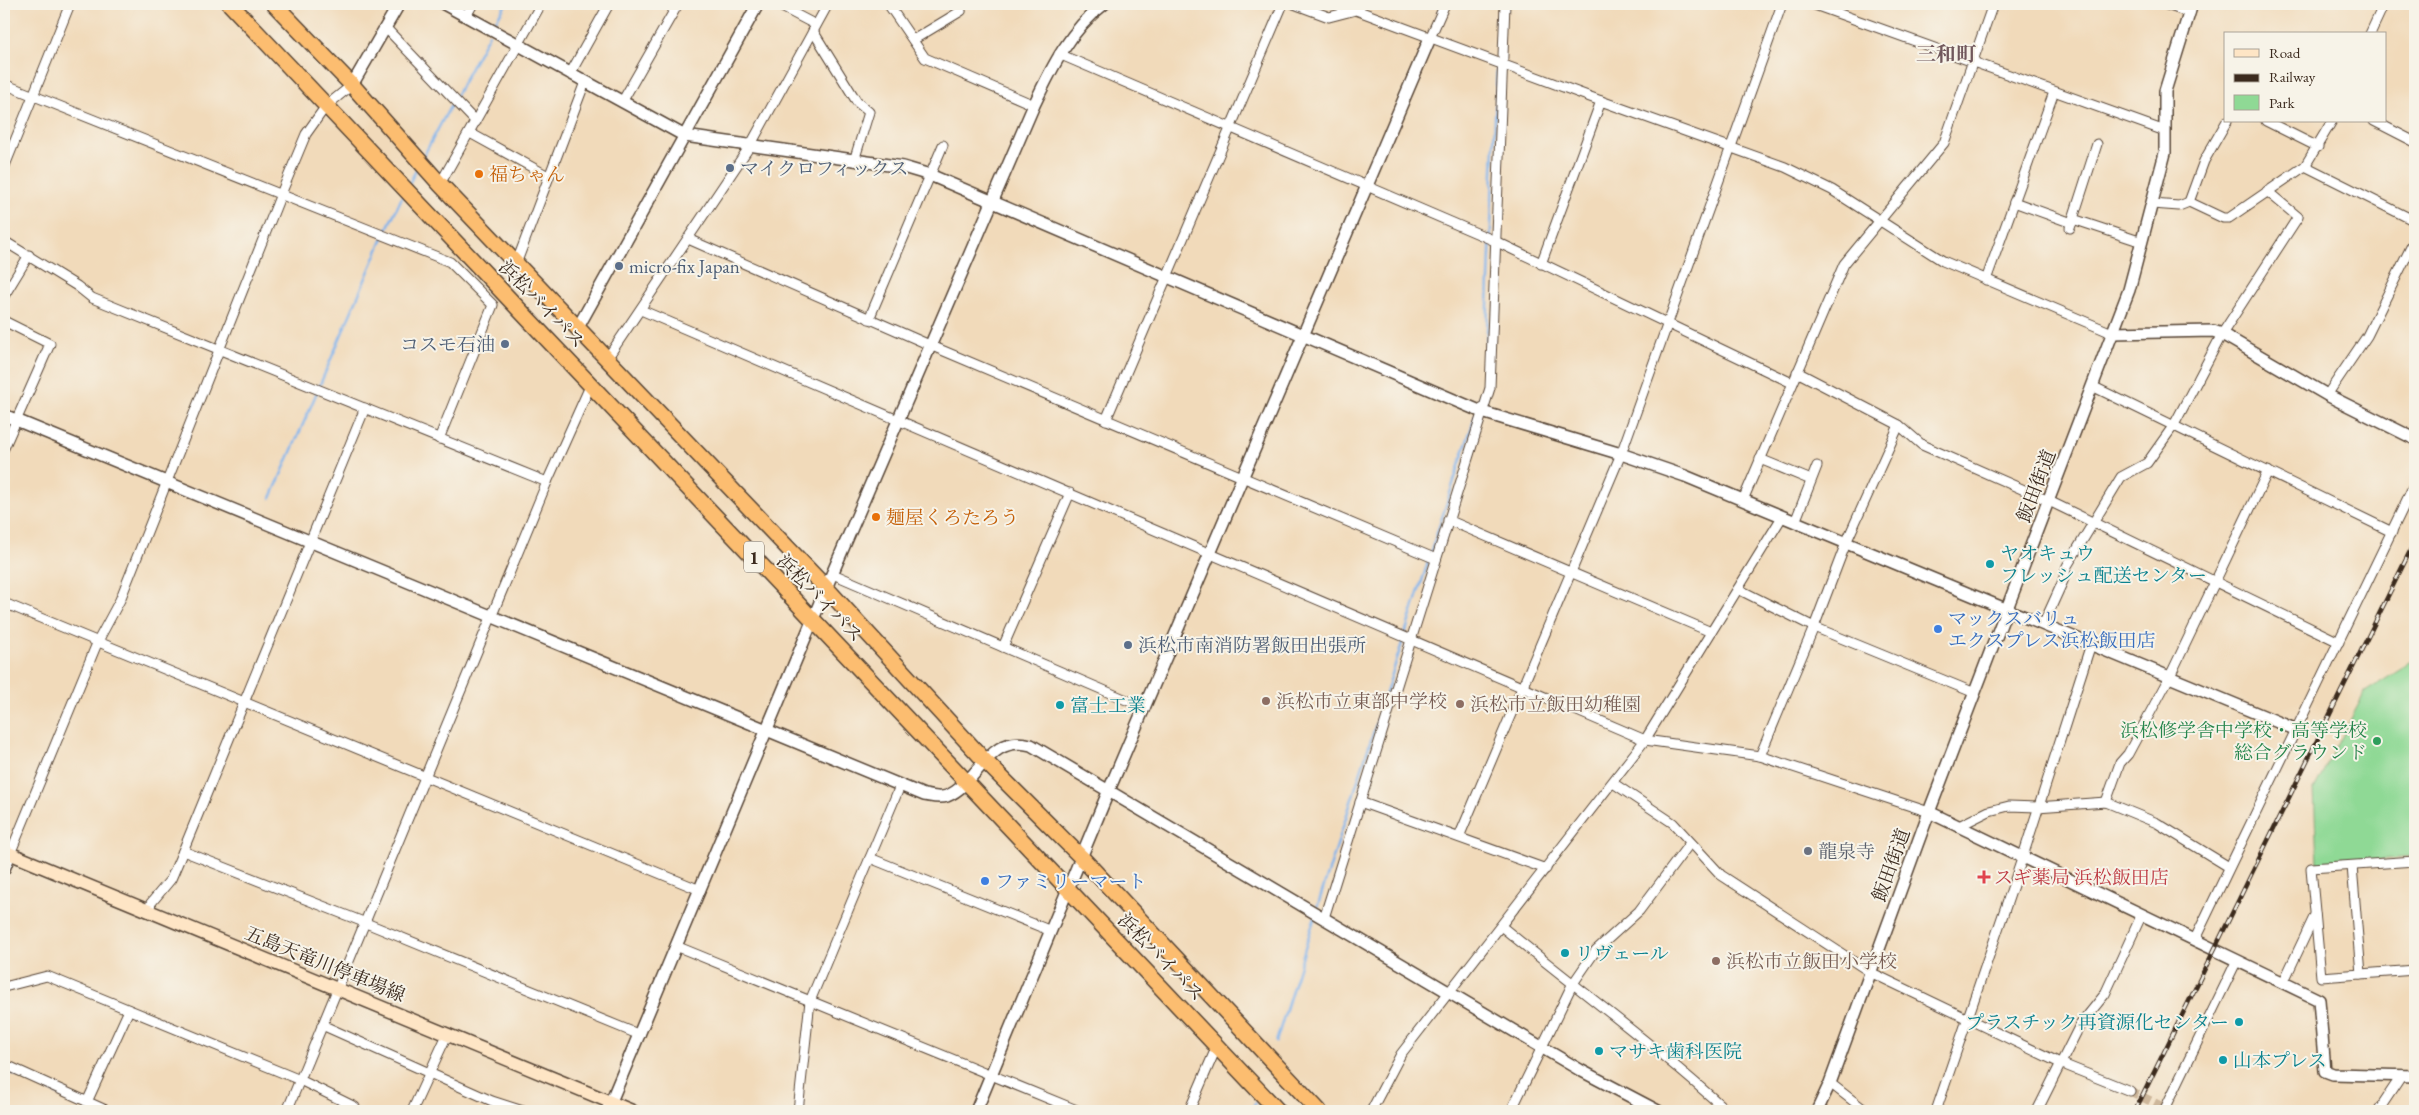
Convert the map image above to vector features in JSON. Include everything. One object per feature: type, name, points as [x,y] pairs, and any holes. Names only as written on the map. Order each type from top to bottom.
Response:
[{"type":"highway","name":"浜松バイパス","points":[[230,4],[1278,1111]]},
{"type":"highway","name":"浜松バイパス","points":[[274,4],[352,85],[440,184],[606,360],[826,588],[984,760],[1081,856],[1319,1111]]},
{"type":"main road","name":"五島天竜川停車場線","points":[[7,853],[447,1035],[609,1106],[632,1111]]},
{"type":"street","points":[[4,168],[70,4]]},
{"type":"street","points":[[4,869],[7,853],[98,641],[120,600],[280,194],[306,134],[326,106],[352,85],[399,4]]},
{"type":"street","points":[[444,4],[685,136],[854,162],[904,167],[930,175],[1482,412],[1621,454],[1686,476],[1794,522],[2044,623],[2297,730]]},
{"type":"street","points":[[466,16],[473,4]]},
{"type":"street","points":[[440,184],[541,4]]},
{"type":"street","points":[[570,74],[609,4]]},
{"type":"street","points":[[622,102],[678,4]]},
{"type":"street","points":[[577,329],[758,4]]},
{"type":"street","points":[[776,4],[815,28],[857,102],[869,112],[854,162]]},
{"type":"street","points":[[606,360],[750,146],[828,4]]},
{"type":"street","points":[[888,4],[925,58],[1034,105]]},
{"type":"street","points":[[913,40],[961,11],[958,4]]},
{"type":"street","points":[[609,1106],[826,588],[932,346],[1034,105],[1059,54],[1069,39],[1104,4]]},
{"type":"street","points":[[1106,420],[1283,4]]},
{"type":"street","points":[[1294,4],[1329,17],[1356,10],[1502,65],[1731,147],[1813,180],[1943,260],[2112,333],[2213,331],[2222,334],[2327,395],[2415,439]]},
{"type":"street","points":[[976,1111],[1081,856],[1445,4]]},
{"type":"street","points":[[1324,918],[1490,388],[1506,4]]},
{"type":"street","points":[[1459,837],[1621,454],[1782,4]]},
{"type":"street","points":[[1812,4],[2165,131]]},
{"type":"street","points":[[1743,500],[1844,264],[1878,220],[1944,142],[1993,4]]},
{"type":"street","points":[[2164,4],[2191,8]]},
{"type":"street","points":[[2371,32],[2384,4]]},
{"type":"street","name":"飯田街道","points":[[1817,1111],[1830,1083],[1929,812],[2129,290],[2164,153],[2165,91],[2191,8]]},
{"type":"street","points":[[386,26],[476,122]]},
{"type":"street","points":[[1059,54],[1495,241],[1792,383]]},
{"type":"street","points":[[516,264],[585,82]]},
{"type":"street","points":[[4,84],[450,262],[493,305],[439,439]]},
{"type":"street","points":[[1986,280],[2054,92]]},
{"type":"street","points":[[1541,264],[1601,101]]},
{"type":"street","points":[[2152,204],[2179,206],[2189,202],[2204,162],[2226,122]]},
{"type":"street","points":[[2268,122],[2318,146]]},
{"type":"street","points":[[2189,202],[2222,218],[2229,218],[2305,166],[2331,122]]},
{"type":"street","points":[[2376,122],[2415,142]]},
{"type":"street","points":[[470,133],[548,176]]},
{"type":"street","points":[[2071,223],[2097,144]]},
{"type":"street","points":[[869,319],[943,145]]},
{"type":"street","points":[[2305,166],[2415,221]]},
{"type":"street","points":[[2044,623],[2063,581],[2067,566],[2121,477],[2147,464],[2174,425],[2222,334],[2298,217],[2267,191]]},
{"type":"street","points":[[2014,202],[2071,223],[2142,242]]},
{"type":"street","points":[[688,239],[932,346],[1436,559]]},
{"type":"street","points":[[2327,395],[2367,336],[2415,239]]},
{"type":"street","points":[[4,241],[29,255],[92,298],[547,482]]},
{"type":"street","points":[[4,296],[29,255]]},
{"type":"street","points":[[641,310],[1411,638],[1645,740],[1760,756],[1929,812],[2318,1000],[2325,1071],[2333,1074],[2415,1076]]},
{"type":"street","points":[[4,322],[50,344],[4,448]]},
{"type":"street","points":[[1797,372],[1899,425],[1922,446],[2049,501],[2339,642]]},
{"type":"street","points":[[287,1111],[547,482],[591,384]]},
{"type":"street","points":[[2092,386],[2392,532]]},
{"type":"street","points":[[149,912],[152,903],[171,879],[183,851],[312,541],[365,408]]},
{"type":"street","points":[[4,414],[768,729],[900,786],[936,797],[947,796],[966,781],[984,760],[1002,746],[1020,742],[1042,751],[1542,1047],[1637,1107],[1658,1111]]},
{"type":"street","points":[[1760,756],[1814,627],[1846,543],[1899,425]]},
{"type":"street","points":[[1760,459],[1811,480]]},
{"type":"street","points":[[1794,522],[1817,466]]},
{"type":"street","points":[[2106,802],[2120,763],[2128,754],[2169,676],[2268,471]]},
{"type":"street","points":[[2194,939],[2297,730],[2415,483]]},
{"type":"street","points":[[1002,647],[1070,493]]},
{"type":"street","points":[[1371,1111],[1401,1054],[1645,740],[1782,517]]},
{"type":"street","points":[[1448,520],[1711,632]]},
{"type":"street","points":[[833,574],[1145,708]]},
{"type":"street","points":[[1738,589],[1814,627],[1975,693]]},
{"type":"street","points":[[4,604],[98,641],[425,778],[700,890]]},
{"type":"street","points":[[1936,1111],[2023,856],[2037,807],[2092,644]]},
{"type":"street","points":[[1612,783],[1672,823],[1721,875],[1870,972],[2060,1064],[2130,1091]]},
{"type":"street","points":[[798,1111],[810,1001],[900,786]]},
{"type":"street","points":[[1360,802],[1546,868]]},
{"type":"street","points":[[1958,826],[1989,811],[2002,808],[2106,802],[2157,823],[2229,867]]},
{"type":"street","points":[[1511,1111],[1572,985],[1596,950],[1639,911],[1690,843]]},
{"type":"street","points":[[183,851],[366,923],[640,1035]]},
{"type":"street","points":[[870,858],[1051,931]]},
{"type":"street","points":[[2415,862],[2311,868],[2321,977],[2415,970]]},
{"type":"street","points":[[2352,866],[2361,974]]},
{"type":"street","points":[[2037,1111],[2080,1025],[2105,994],[2142,914]]},
{"type":"street","points":[[2283,983],[2315,914]]},
{"type":"street","points":[[1501,926],[1572,985],[1680,1068],[1727,1111]]},
{"type":"street","points":[[676,946],[1079,1111]]},
{"type":"street","points":[[2167,1110],[2237,960]]},
{"type":"street","points":[[4,987],[47,976],[300,1080],[355,1107],[356,1111]]},
{"type":"street","points":[[87,1102],[129,1010]]},
{"type":"street","points":[[322,1025],[492,1101],[523,1111]]},
{"type":"street","points":[[412,1111],[447,1035]]},
{"type":"street","points":[[1189,1111],[1217,1046]]},
{"type":"street","points":[[4,1064],[108,1111]]},
{"type":"street","points":[[2378,1111],[2402,1075]]},
{"type":"street","points":[[1830,1083],[1866,1111]]},
{"type":"street","points":[[488,1111],[492,1101]]},
{"type":"green space","name":"浜松修学舎中学校・高等学校 総合グラウンド","points":[[2415,656],[2415,857],[2317,864],[2314,789],[2365,692],[2406,666]]},
{"type":"waterway","points":[[492,27],[506,4]]},
{"type":"waterway","points":[[1498,60],[1500,13]]},
{"type":"waterway","points":[[423,157],[489,34]]},
{"type":"waterway","points":[[1478,406],[1485,385],[1497,66]]},
{"type":"waterway","points":[[408,186],[418,166]]},
{"type":"waterway","points":[[385,233],[403,195]]},
{"type":"waterway","points":[[319,387],[383,238]]},
{"type":"waterway","points":[[271,498],[317,392]]},
{"type":"waterway","points":[[1430,554],[1476,414]]},
{"type":"waterway","points":[[1316,911],[1429,559]]},
{"type":"waterway","points":[[1276,1042],[1315,916]]},
{"type":"waterway","points":[[4,1069],[95,1111]]},
{"type":"waterway","points":[[1251,1111],[1255,1103]]},
{"type":"tunnel","points":[[2130,1091],[2165,1108]]},
{"type":"railway","points":[[2135,1111],[2415,541]]},
{"type":"place","name":"マイクロフィックス","points":[[730,168]]},
{"type":"place","name":"福ちゃん","points":[[479,174]]},
{"type":"place","name":"micro-fix Japan","points":[[619,266]]},
{"type":"place","name":"コスモ石油","points":[[505,344]]},
{"type":"place","name":"麺屋くろたろう","points":[[876,517]]},
{"type":"place","name":"ヤオキュウ フレッシュ配送センター","points":[[1990,564]]},
{"type":"place","name":"マックスバリュ エクスプレス浜松飯田店","points":[[1938,629]]},
{"type":"place","name":"浜松市南消防署飯田出張所","points":[[1128,645]]},
{"type":"place","name":"浜松市立東部中学校","points":[[1266,701]]},
{"type":"place","name":"浜松市立飯田幼稚園","points":[[1460,704]]},
{"type":"place","name":"富士工業","points":[[1060,705]]},
{"type":"place","name":"浜松修学舎中学校・高等学校 総合グラウンド","points":[[2377,741]]},
{"type":"place","name":"龍泉寺","points":[[1808,851]]},
{"type":"place","name":"スギ薬局 浜松飯田店","points":[[1984,877]]},
{"type":"place","name":"ファミリーマート","points":[[985,881]]},
{"type":"place","name":"リヴェール","points":[[1565,953]]},
{"type":"place","name":"浜松市立飯田小学校","points":[[1716,961]]},
{"type":"place","name":"プラスチック再資源化センター","points":[[2239,1022]]},
{"type":"place","name":"マサキ歯科医院","points":[[1599,1051]]},
{"type":"place","name":"山本プレス","points":[[2223,1060]]},
{"type":"district","name":"三和町","points":[[1946,54]]}]
